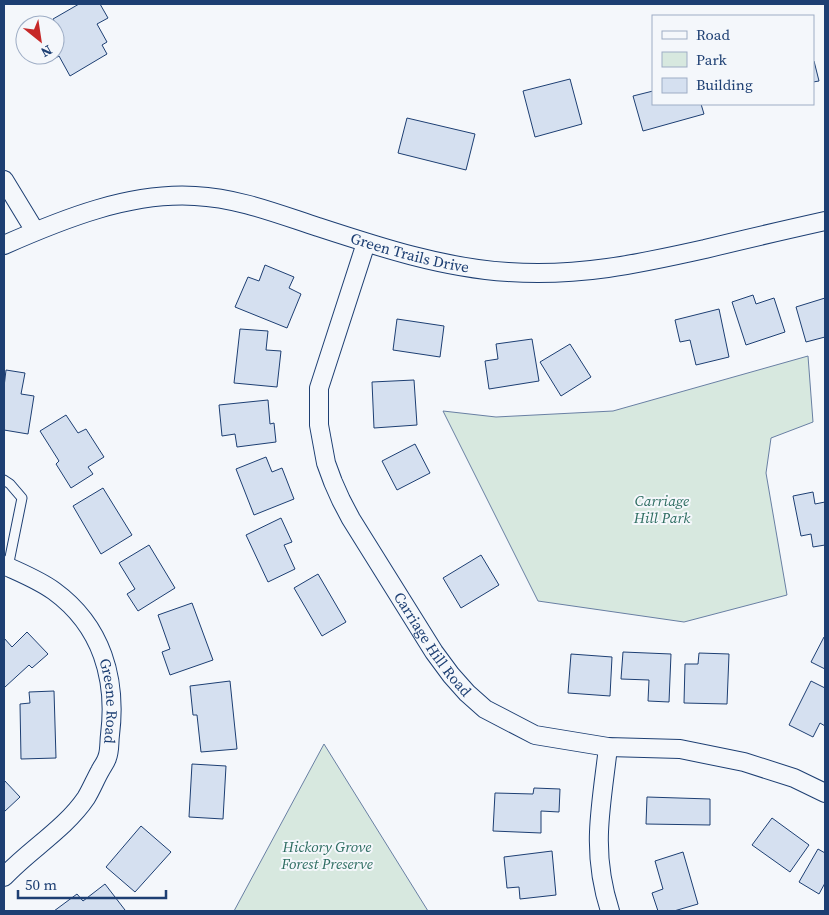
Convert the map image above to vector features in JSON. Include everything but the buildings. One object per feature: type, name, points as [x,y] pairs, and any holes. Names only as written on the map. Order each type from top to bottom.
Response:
[{"type":"street","points":[[4,180],[35,231]]},
{"type":"street","name":"Green Trails Drive","points":[[4,245],[35,231],[117,204],[169,196],[194,196],[245,203],[366,243],[469,268],[508,272],[556,273],[589,271],[648,262],[825,221]]},
{"type":"street","name":"Carriage Hill Road","points":[[366,243],[319,388],[319,425],[326,463],[341,500],[434,652],[451,675],[485,709],[535,735],[608,748],[680,749],[744,762],[794,778],[825,793]]},
{"type":"street","name":"Greene Road","points":[[4,876],[71,816],[86,798],[107,758],[112,717],[110,679],[103,655],[91,631],[76,611],[55,592],[38,580],[6,566]]},
{"type":"street","points":[[608,748],[599,832],[600,865],[606,901],[610,911]]},
{"type":"lane","points":[[4,480],[22,498],[6,566]]},
{"type":"green space","name":"Carriage Hill Park","points":[[808,356],[813,422],[771,438],[766,473],[787,595],[684,622],[538,601],[443,411],[496,417],[613,411]]},
{"type":"green space","name":"Hickory Grove Forest Preserve","points":[[324,744],[428,911],[234,911]]}]
